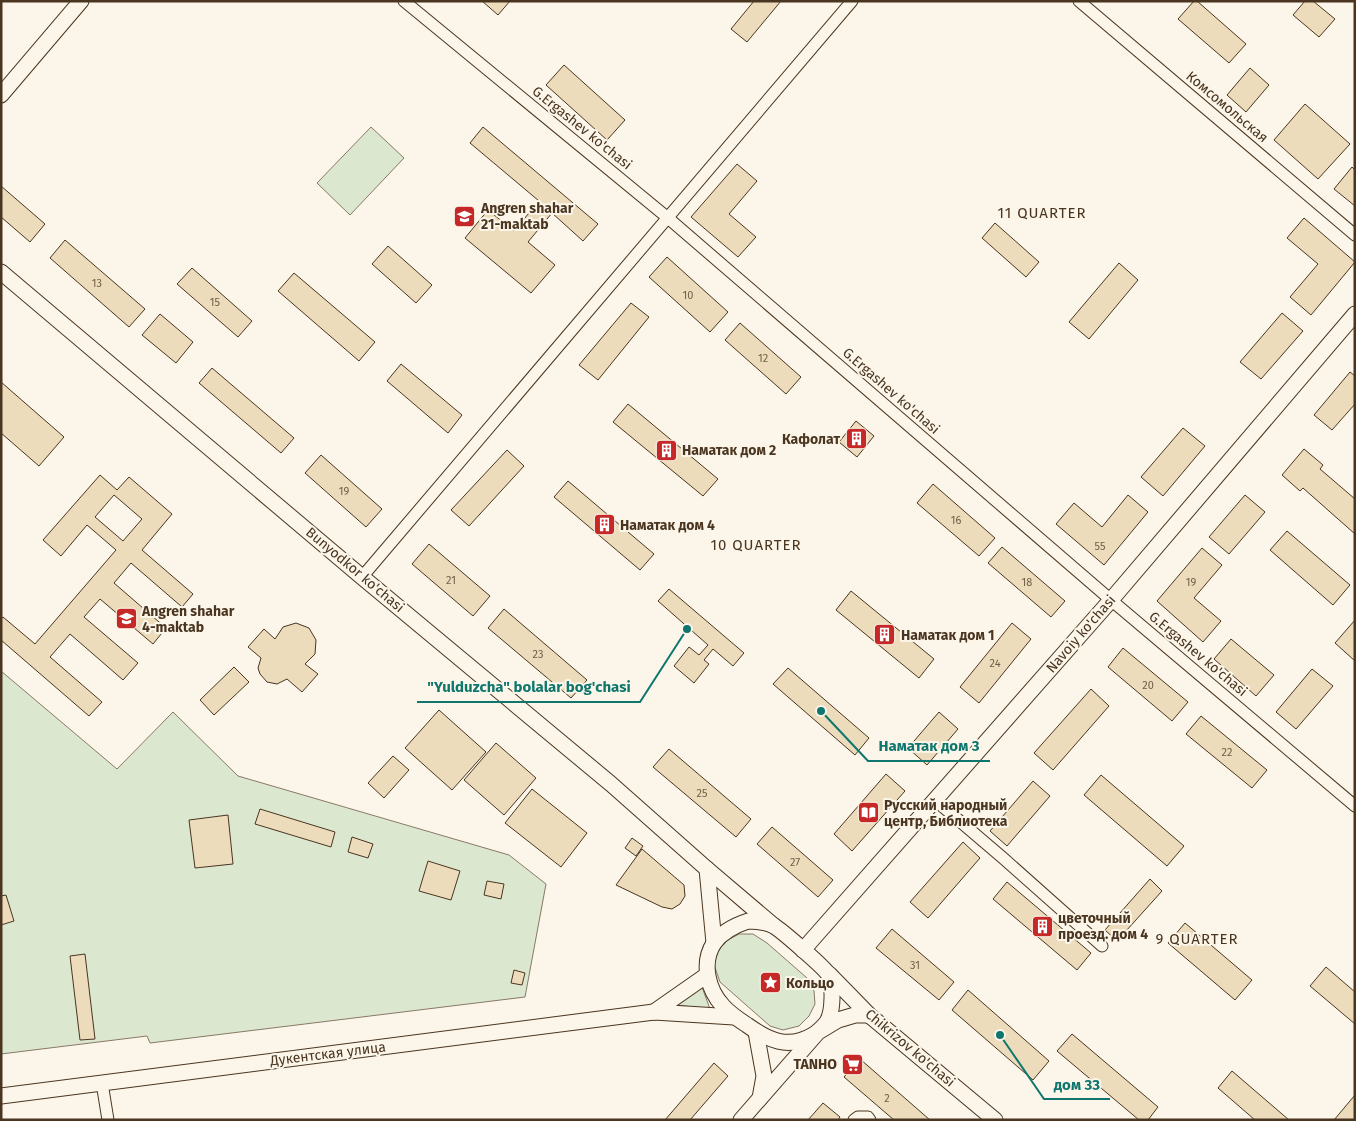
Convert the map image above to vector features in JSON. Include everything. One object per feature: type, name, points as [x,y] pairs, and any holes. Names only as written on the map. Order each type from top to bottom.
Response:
[{"type":"main road","points":[[1,95],[81,1]]},
{"type":"main road","name":"Bunyodkor ko'chasi","points":[[1,272],[362,577],[611,784],[707,869]]},
{"type":"main road","name":"Navoiy ko'chasi","points":[[803,950],[1111,600],[1355,314]]},
{"type":"main road","points":[[707,869],[803,950],[828,974],[832,991],[831,1010],[827,1022],[741,1120]]},
{"type":"main road","points":[[707,869],[714,943],[707,975],[714,995],[734,1017],[769,1040],[798,1042],[838,1020],[855,1015],[869,1015]]},
{"type":"main road","points":[[714,943],[732,927],[748,921],[774,926]]},
{"type":"main road","name":"Chikrizov ko'chasi","points":[[828,974],[869,1015],[995,1120]]},
{"type":"main road","points":[[654,1012],[707,975]]},
{"type":"main road","name":"Дукентская улица","points":[[1,1096],[654,1012],[734,1017]]},
{"type":"main road","points":[[756,1032],[764,1076],[760,1098]]},
{"type":"street","name":"G.Ergashev ko'chasi","points":[[404,1],[668,218],[1111,600],[1355,806]]},
{"type":"street","points":[[362,577],[852,1]]},
{"type":"street","name":"Комсомольская","points":[[1079,1],[1355,235]]},
{"type":"street","points":[[935,800],[1102,946]]},
{"type":"street","points":[[102,1083],[108,1120]]},
{"type":"street","points":[[854,1120],[858,1117],[868,1117],[870,1120]]},
{"type":"green space","points":[[371,127],[404,158],[350,215],[317,183]]},
{"type":"green space","points":[[1,671],[117,769],[173,712],[238,776],[509,855],[546,884],[525,997],[150,1043],[147,1036],[1,1054]]},
{"type":"green space","points":[[739,934],[753,934],[767,943],[807,978],[814,991],[815,1004],[809,1016],[799,1026],[783,1030],[770,1026],[720,982],[714,965],[718,950],[726,941]]},
{"type":"green space","points":[[702,987],[710,1009],[675,1005]]},
{"type":"building","points":[[482,1],[510,1],[498,15]]},
{"type":"building","points":[[754,1],[781,1],[747,42],[731,29]]},
{"type":"building","points":[[1194,1],[1197,1],[1246,44],[1229,63],[1178,19]]},
{"type":"building","points":[[1305,1],[1313,1],[1335,19],[1319,37],[1293,15]]},
{"type":"building","points":[[564,65],[625,120],[607,140],[546,85]]},
{"type":"building","points":[[1250,68],[1269,85],[1246,112],[1227,95]]},
{"type":"building","points":[[1305,104],[1350,144],[1318,179],[1274,140]]},
{"type":"building","points":[[483,127],[598,224],[583,241],[552,213],[528,242],[555,265],[531,293],[465,238],[488,210],[514,231],[539,201],[470,143]]},
{"type":"building","points":[[737,164],[757,181],[729,214],[756,237],[738,257],[691,217]]},
{"type":"building","points":[[1352,167],[1355,170],[1355,206],[1334,189]]},
{"type":"building","points":[[1,186],[45,224],[30,242],[1,217]]},
{"type":"building","points":[[1304,218],[1355,262],[1311,315],[1290,297],[1318,264],[1287,238]]},
{"type":"building","points":[[995,223],[1039,262],[1026,277],[982,238]]},
{"type":"building","points":[[65,240],[145,309],[129,327],[50,258]]},
{"type":"building","points":[[388,246],[432,285],[416,303],[372,264]]},
{"type":"building","points":[[667,257],[728,312],[710,332],[649,277]]},
{"type":"building","points":[[1119,263],[1138,280],[1089,339],[1069,322]]},
{"type":"building","points":[[192,268],[252,321],[238,337],[177,284]]},
{"type":"building","points":[[294,273],[375,342],[359,361],[278,291]]},
{"type":"building","points":[[631,303],[649,317],[598,380],[579,365]]},
{"type":"building","points":[[1282,313],[1303,331],[1261,379],[1240,362]]},
{"type":"building","points":[[160,314],[193,342],[176,363],[142,335]]},
{"type":"building","points":[[740,323],[801,377],[786,394],[725,340]]},
{"type":"building","points":[[401,364],[462,415],[448,433],[387,381]]},
{"type":"building","points":[[212,368],[294,438],[281,453],[199,383]]},
{"type":"building","points":[[1350,372],[1355,376],[1355,404],[1332,430],[1314,415]]},
{"type":"building","points":[[1,382],[64,437],[39,466],[1,433]]},
{"type":"building","name":"Наматак дом 2","points":[[628,404],[718,479],[703,496],[613,422]]},
{"type":"building","name":"Кафолат","points":[[856,421],[874,436],[857,457],[839,442]]},
{"type":"building","points":[[1183,428],[1205,446],[1163,496],[1141,477]]},
{"type":"building","points":[[1304,449],[1323,465],[1320,469],[1355,499],[1355,534],[1303,488],[1300,491],[1282,475]]},
{"type":"building","points":[[507,450],[524,466],[469,526],[451,510]]},
{"type":"building","points":[[321,455],[382,509],[366,527],[305,473]]},
{"type":"building","points":[[100,475],[117,490],[129,477],[172,514],[142,550],[193,594],[182,607],[131,563],[114,583],[166,628],[153,644],[100,599],[84,617],[138,663],[123,680],[70,634],[50,657],[102,702],[89,716],[1,640],[1,619],[3,617],[35,644],[116,550],[87,525],[61,556],[43,540]],"holes":[[[114,495],[142,519],[123,541],[95,517]]]},
{"type":"building","name":"Наматак дом 4","points":[[568,481],[654,554],[640,570],[554,497]]},
{"type":"building","points":[[933,484],[995,538],[979,556],[917,503]]},
{"type":"building","points":[[1128,495],[1148,512],[1104,565],[1056,524],[1074,503],[1102,527]]},
{"type":"building","points":[[1245,495],[1265,512],[1229,554],[1209,537]]},
{"type":"building","points":[[1287,531],[1350,585],[1333,605],[1270,550]]},
{"type":"building","points":[[429,544],[490,596],[473,616],[412,564]]},
{"type":"building","points":[[1002,547],[1065,601],[1051,617],[988,563]]},
{"type":"building","points":[[1202,548],[1222,565],[1194,598],[1221,621],[1203,642],[1157,601]]},
{"type":"building","points":[[669,589],[744,653],[733,666],[713,649],[704,660],[709,664],[694,683],[674,666],[689,647],[699,655],[708,645],[658,601]]},
{"type":"building","name":"Наматак дом 1","points":[[851,591],[934,659],[919,678],[836,610]]},
{"type":"building","points":[[504,609],[587,680],[571,698],[488,628]]},
{"type":"building","points":[[1355,620],[1355,661],[1335,643]]},
{"type":"building","points":[[296,623],[309,628],[316,640],[315,654],[305,664],[318,674],[302,692],[287,679],[277,684],[267,682],[260,674],[258,668],[261,658],[248,647],[264,629],[275,639],[283,627]]},
{"type":"building","points":[[1012,623],[1031,639],[979,703],[960,687]]},
{"type":"building","points":[[1231,639],[1274,675],[1256,696],[1214,659]]},
{"type":"building","points":[[1123,648],[1188,702],[1172,721],[1108,667]]},
{"type":"building","points":[[234,667],[249,682],[214,715],[200,700]]},
{"type":"building","points":[[788,668],[869,738],[855,755],[773,684]]},
{"type":"building","points":[[1312,669],[1333,686],[1296,729],[1276,712]]},
{"type":"building","points":[[1091,689],[1109,706],[1053,770],[1034,753]]},
{"type":"building","points":[[439,710],[486,752],[452,790],[405,748]]},
{"type":"building","points":[[939,712],[958,729],[927,765],[908,748]]},
{"type":"building","points":[[1201,716],[1267,770],[1252,788],[1186,734]]},
{"type":"building","points":[[496,743],[536,778],[504,815],[464,780]]},
{"type":"building","points":[[669,749],[751,819],[736,837],[653,767]]},
{"type":"building","points":[[393,756],[409,770],[384,798],[368,783]]},
{"type":"building","points":[[886,774],[905,791],[852,851],[834,834]]},
{"type":"building","points":[[1101,775],[1184,846],[1167,866],[1084,795]]},
{"type":"building","points":[[1033,781],[1050,796],[1007,846],[990,831]]},
{"type":"building","points":[[532,789],[587,833],[561,867],[505,823]]},
{"type":"building","points":[[260,809],[335,832],[331,847],[255,824]]},
{"type":"building","points":[[228,815],[233,864],[195,868],[189,820]]},
{"type":"building","points":[[772,827],[833,880],[818,897],[757,844]]},
{"type":"building","points":[[352,837],[373,844],[368,858],[348,852]]},
{"type":"building","points":[[632,838],[643,846],[636,856],[625,848]]},
{"type":"building","points":[[963,842],[980,858],[928,918],[910,902]]},
{"type":"building","points":[[642,849],[684,885],[685,896],[680,904],[672,909],[662,907],[616,885]]},
{"type":"building","points":[[428,861],[460,871],[451,900],[419,891]]},
{"type":"building","points":[[1150,879],[1162,891],[1117,941],[1105,930]]},
{"type":"building","points":[[487,881],[504,884],[501,899],[484,895]]},
{"type":"building","name":"цветочный проезд. дом 4","points":[[1007,882],[1091,953],[1077,970],[993,899]]},
{"type":"building","points":[[6,895],[14,921],[1,925],[1,896]]},
{"type":"building","points":[[1185,923],[1252,980],[1235,1000],[1168,943]]},
{"type":"building","points":[[892,929],[954,982],[939,1000],[876,948]]},
{"type":"building","points":[[85,954],[95,1039],[80,1040],[70,956]]},
{"type":"building","points":[[1326,967],[1355,992],[1355,1024],[1310,986]]},
{"type":"building","points":[[514,970],[525,973],[522,985],[511,983]]},
{"type":"building","points":[[968,990],[1049,1061],[1033,1080],[952,1010]]},
{"type":"building","points":[[1072,1034],[1158,1107],[1148,1120],[1139,1120],[1057,1051]]},
{"type":"building","points":[[860,1059],[930,1120],[894,1120],[844,1077]]},
{"type":"building","points":[[714,1063],[728,1076],[690,1120],[665,1120]]},
{"type":"building","points":[[1232,1071],[1289,1120],[1255,1120],[1218,1088]]},
{"type":"building","points":[[1355,1095],[1355,1120],[1334,1120]]},
{"type":"building","points":[[823,1103],[840,1117],[838,1120],[808,1120]]},
{"type":"place","name":"Angren shahar 21-maktab","points":[[465,216]]},
{"type":"place","name":"Кафолат","points":[[856,439]]},
{"type":"place","name":"Наматак дом 2","points":[[666,450]]},
{"type":"place","name":"Наматак дом 4","points":[[604,525]]},
{"type":"place","name":"Angren shahar 4-maktab","points":[[126,619]]},
{"type":"place","name":"\"Yulduzcha\" bolalar bog'chasi","points":[[687,629]]},
{"type":"place","name":"Наматак дом 1","points":[[885,635]]},
{"type":"place","name":"Наматак дом 3","points":[[821,711]]},
{"type":"place","name":"Русский народный центр, Библиотека","points":[[868,813]]},
{"type":"place","name":"цветочный проезд. дом 4","points":[[1042,926]]},
{"type":"place","name":"Кольцо","points":[[770,983]]},
{"type":"place","name":"дом 33","points":[[1000,1035]]},
{"type":"place","name":"TANHO","points":[[853,1064]]},
{"type":"district","name":"11 QUARTER","points":[[1042,213]]},
{"type":"district","name":"10 QUARTER","points":[[756,545]]},
{"type":"district","name":"9 QUARTER","points":[[1197,939]]}]
